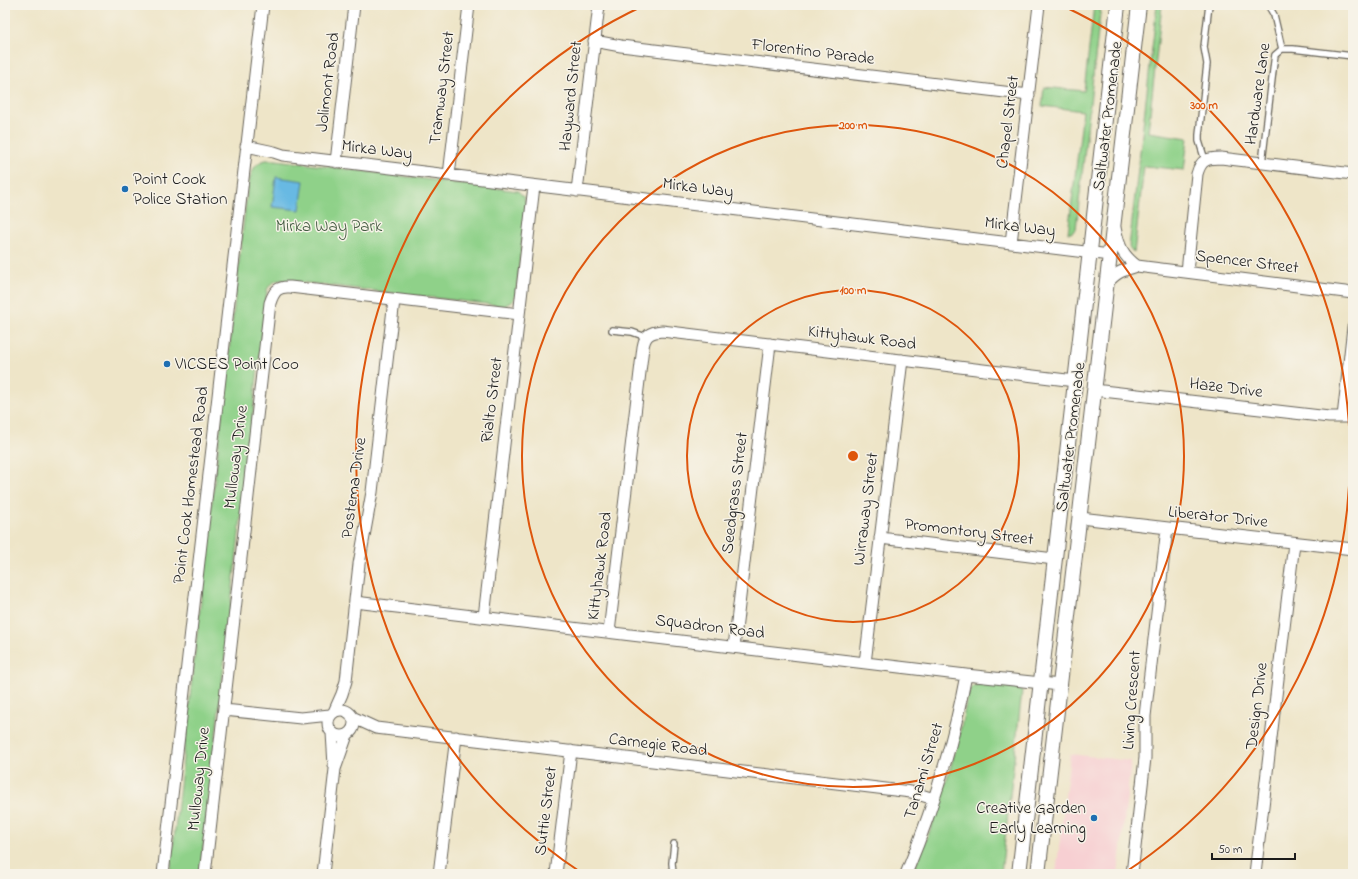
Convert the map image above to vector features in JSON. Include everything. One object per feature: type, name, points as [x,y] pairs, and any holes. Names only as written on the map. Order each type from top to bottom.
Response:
[{"type":"street","name":"Point Cook Homestead Road","points":[[163,874],[263,5]]},
{"type":"street","name":"Jolimont Road","points":[[336,162],[354,5]]},
{"type":"street","name":"Tramway Street","points":[[449,175],[469,5]]},
{"type":"street","name":"Hayward Street","points":[[577,191],[599,5]]},
{"type":"street","name":"Chapel Street","points":[[1011,243],[1039,5]]},
{"type":"street","name":"Saltwater Promenade","points":[[1019,874],[1118,5]]},
{"type":"street","name":"Saltwater Promenade","points":[[1038,874],[1139,5]]},
{"type":"street","name":"Florentino Parade","points":[[594,41],[621,46],[1028,95]]},
{"type":"street","name":"Mirka Way","points":[[246,151],[274,157],[283,155],[1110,255]]},
{"type":"street","points":[[1187,272],[1197,174],[1199,168],[1205,160],[1221,158],[1353,174]]},
{"type":"street","name":"Rialto Street","points":[[484,617],[534,186]]},
{"type":"street","points":[[1114,223],[1122,251],[1125,256],[1137,266]]},
{"type":"street","name":"Spencer Street","points":[[1107,283],[1112,277],[1124,269],[1137,266],[1353,294]]},
{"type":"street","name":"Mulloway Drive","points":[[206,874],[270,303],[273,294],[282,287],[290,286],[394,300],[519,314]]},
{"type":"street","name":"Postema Drive","points":[[332,713],[342,694],[346,681],[360,564],[372,492],[394,300]]},
{"type":"street","points":[[1348,417],[1353,327]]},
{"type":"street","name":"Kittyhawk Road","points":[[609,632],[642,355],[646,337],[650,333],[662,331],[1075,381]]},
{"type":"street","name":"Seedgrass Street","points":[[734,647],[770,344]]},
{"type":"street","name":"Wirraway Street","points":[[865,663],[902,360]]},
{"type":"street","name":"Haze Drive","points":[[1094,390],[1320,416],[1348,417]]},
{"type":"street","name":"Liberator Drive","points":[[1080,518],[1353,549]]},
{"type":"street","name":"Living Crescent","points":[[1132,874],[1145,758],[1145,716],[1167,528]]},
{"type":"street","name":"Promontory Street","points":[[880,538],[1054,558]]},
{"type":"street","name":"Design Drive","points":[[1255,874],[1294,542]]},
{"type":"street","name":"Squadron Road","points":[[355,602],[1060,685]]},
{"type":"street","name":"Tanami Street","points":[[906,874],[918,846],[950,748],[966,675]]},
{"type":"street","name":"Postema Drive","points":[[346,681],[351,715]]},
{"type":"street","points":[[224,710],[301,718],[342,710],[351,715],[354,725],[335,769]]},
{"type":"street","points":[[323,874],[335,769],[328,720],[332,713]]},
{"type":"street","name":"Carnegie Road","points":[[351,715],[376,728]]},
{"type":"street","points":[[301,718],[339,737],[349,734]]},
{"type":"street","name":"Carnegie Road","points":[[349,734],[376,728],[456,737],[911,792],[934,800]]},
{"type":"street","points":[[439,874],[456,737]]},
{"type":"street","name":"Suttie Street","points":[[556,874],[570,751]]},
{"type":"lane","points":[[1205,160],[1199,135],[1207,64],[1204,47],[1209,5]]},
{"type":"lane","name":"Hardware Lane","points":[[1262,163],[1275,55],[1282,49],[1274,15],[1270,5]]},
{"type":"lane","points":[[1282,49],[1353,56]]},
{"type":"lane","points":[[612,330],[632,332],[646,337]]},
{"type":"lane","points":[[673,874],[672,863],[674,844]]},
{"type":"shaded area","name":"Creative Garden Early Learning","points":[[1070,754],[1131,761],[1118,874],[1056,874]]},
{"type":"green space","points":[[1094,5],[1101,5],[1076,229],[1071,233],[1068,233],[1083,111],[1042,106],[1044,87],[1084,91]]},
{"type":"green space","points":[[1157,5],[1162,5],[1148,132],[1188,138],[1184,170],[1144,166],[1134,253],[1129,247]]},
{"type":"green space","name":"Mirka Way Park","points":[[266,160],[276,160],[518,191],[524,197],[526,205],[516,293],[513,301],[504,306],[282,280],[271,284],[268,288],[200,874],[170,874],[247,192],[250,177],[254,168],[257,164]]},
{"type":"green space","points":[[981,683],[1021,688],[1022,691],[1001,874],[912,874],[931,828],[946,783],[958,741],[968,694],[972,687]]},
{"type":"water","points":[[276,177],[304,181],[300,210],[272,207]]},
{"type":"place","name":"Point Cook Police Station","points":[[125,189]]},
{"type":"place","name":"VICSES Point Coo","points":[[167,364]]},
{"type":"place","name":"Creative Garden Early Learning","points":[[1094,818]]}]
